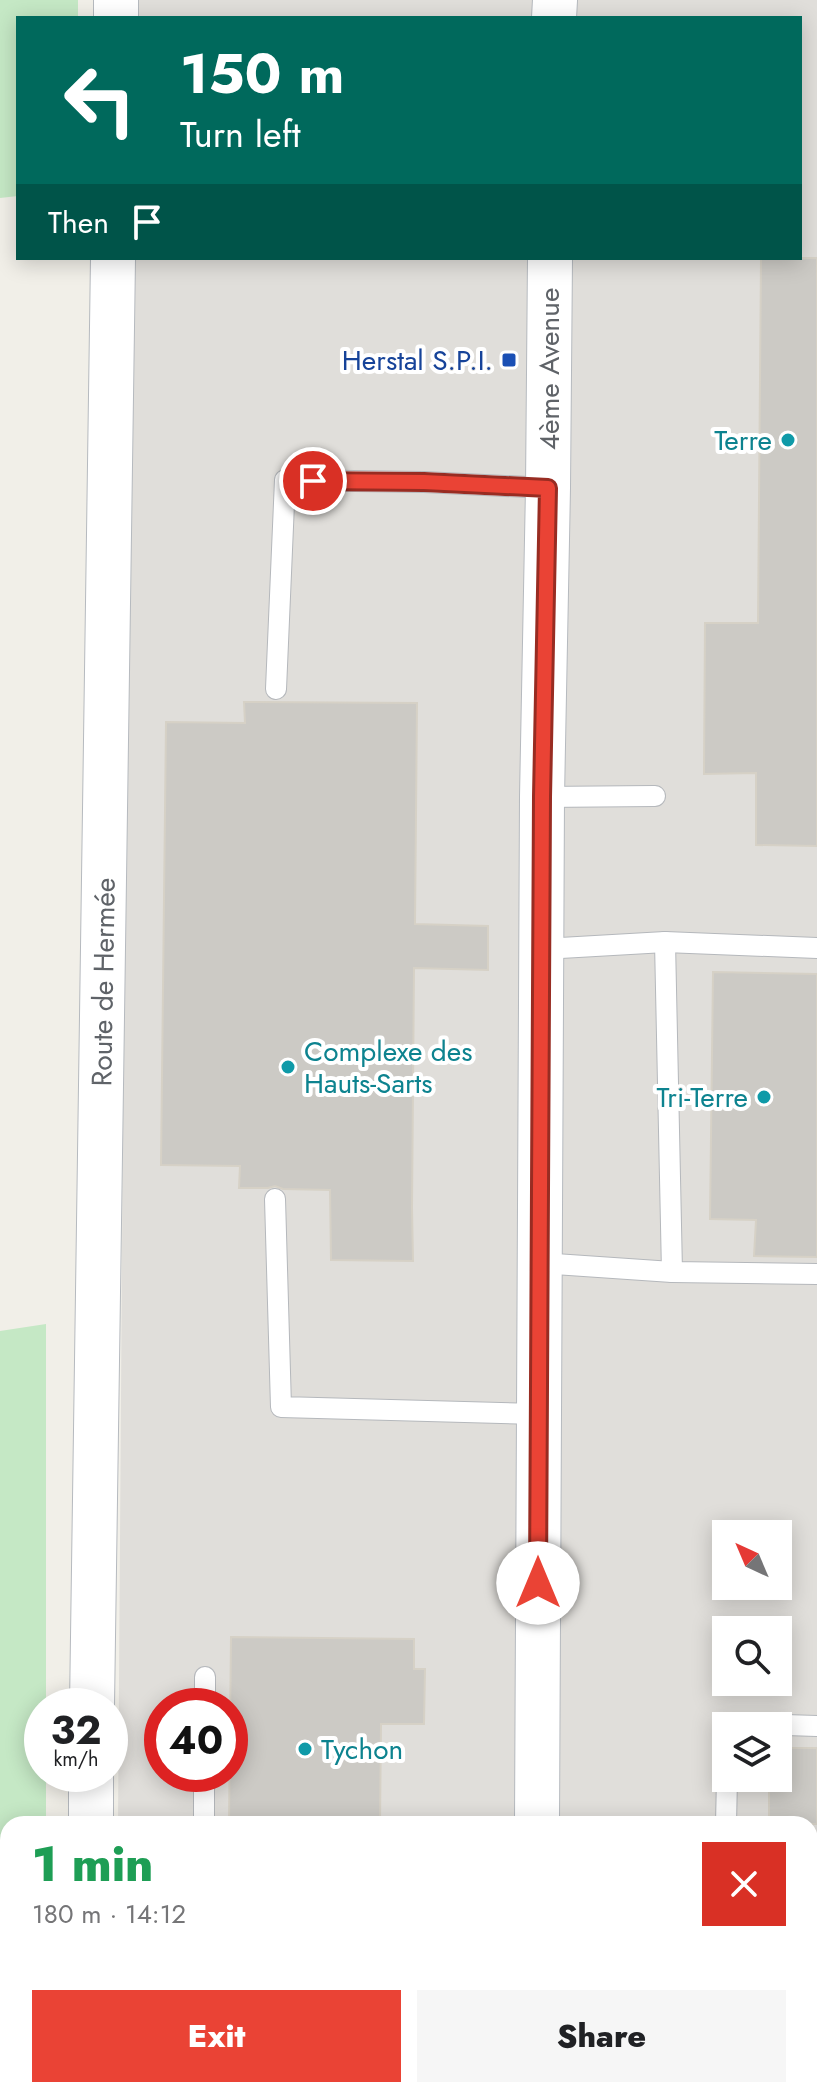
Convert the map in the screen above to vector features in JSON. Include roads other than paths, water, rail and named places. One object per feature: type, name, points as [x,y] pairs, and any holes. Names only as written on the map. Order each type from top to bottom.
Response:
[{"type":"street","name":"Route de Hermée","points":[[92,1688],[113,260]]},
{"type":"street","name":"4ème Avenue","points":[[537,1816],[542,797],[550,260]]},
{"type":"street","points":[[91,1792],[91,1816]]},
{"type":"lane","points":[[276,689],[285,480],[548,488]]},
{"type":"lane","points":[[542,797],[655,796]]},
{"type":"lane","points":[[665,942],[672,1272]]},
{"type":"lane","points":[[543,949],[665,942],[817,948]]},
{"type":"lane","points":[[275,1199],[281,1407],[538,1414]]},
{"type":"lane","points":[[540,1263],[672,1272],[817,1274]]},
{"type":"lane","points":[[205,1677],[205,1688]]},
{"type":"lane","points":[[792,1725],[817,1726]]},
{"type":"lane","points":[[204,1792],[204,1816]]},
{"type":"lane","points":[[726,1816],[727,1792]]},
{"type":"place","name":"Herstal S.P.I.","points":[[509,360]]},
{"type":"place","name":"Terre","points":[[788,440]]},
{"type":"place","name":"Complexe des Hauts-Sarts","points":[[288,1067]]},
{"type":"place","name":"Tri-Terre","points":[[764,1097]]},
{"type":"place","name":"Tychon","points":[[305,1749]]}]
